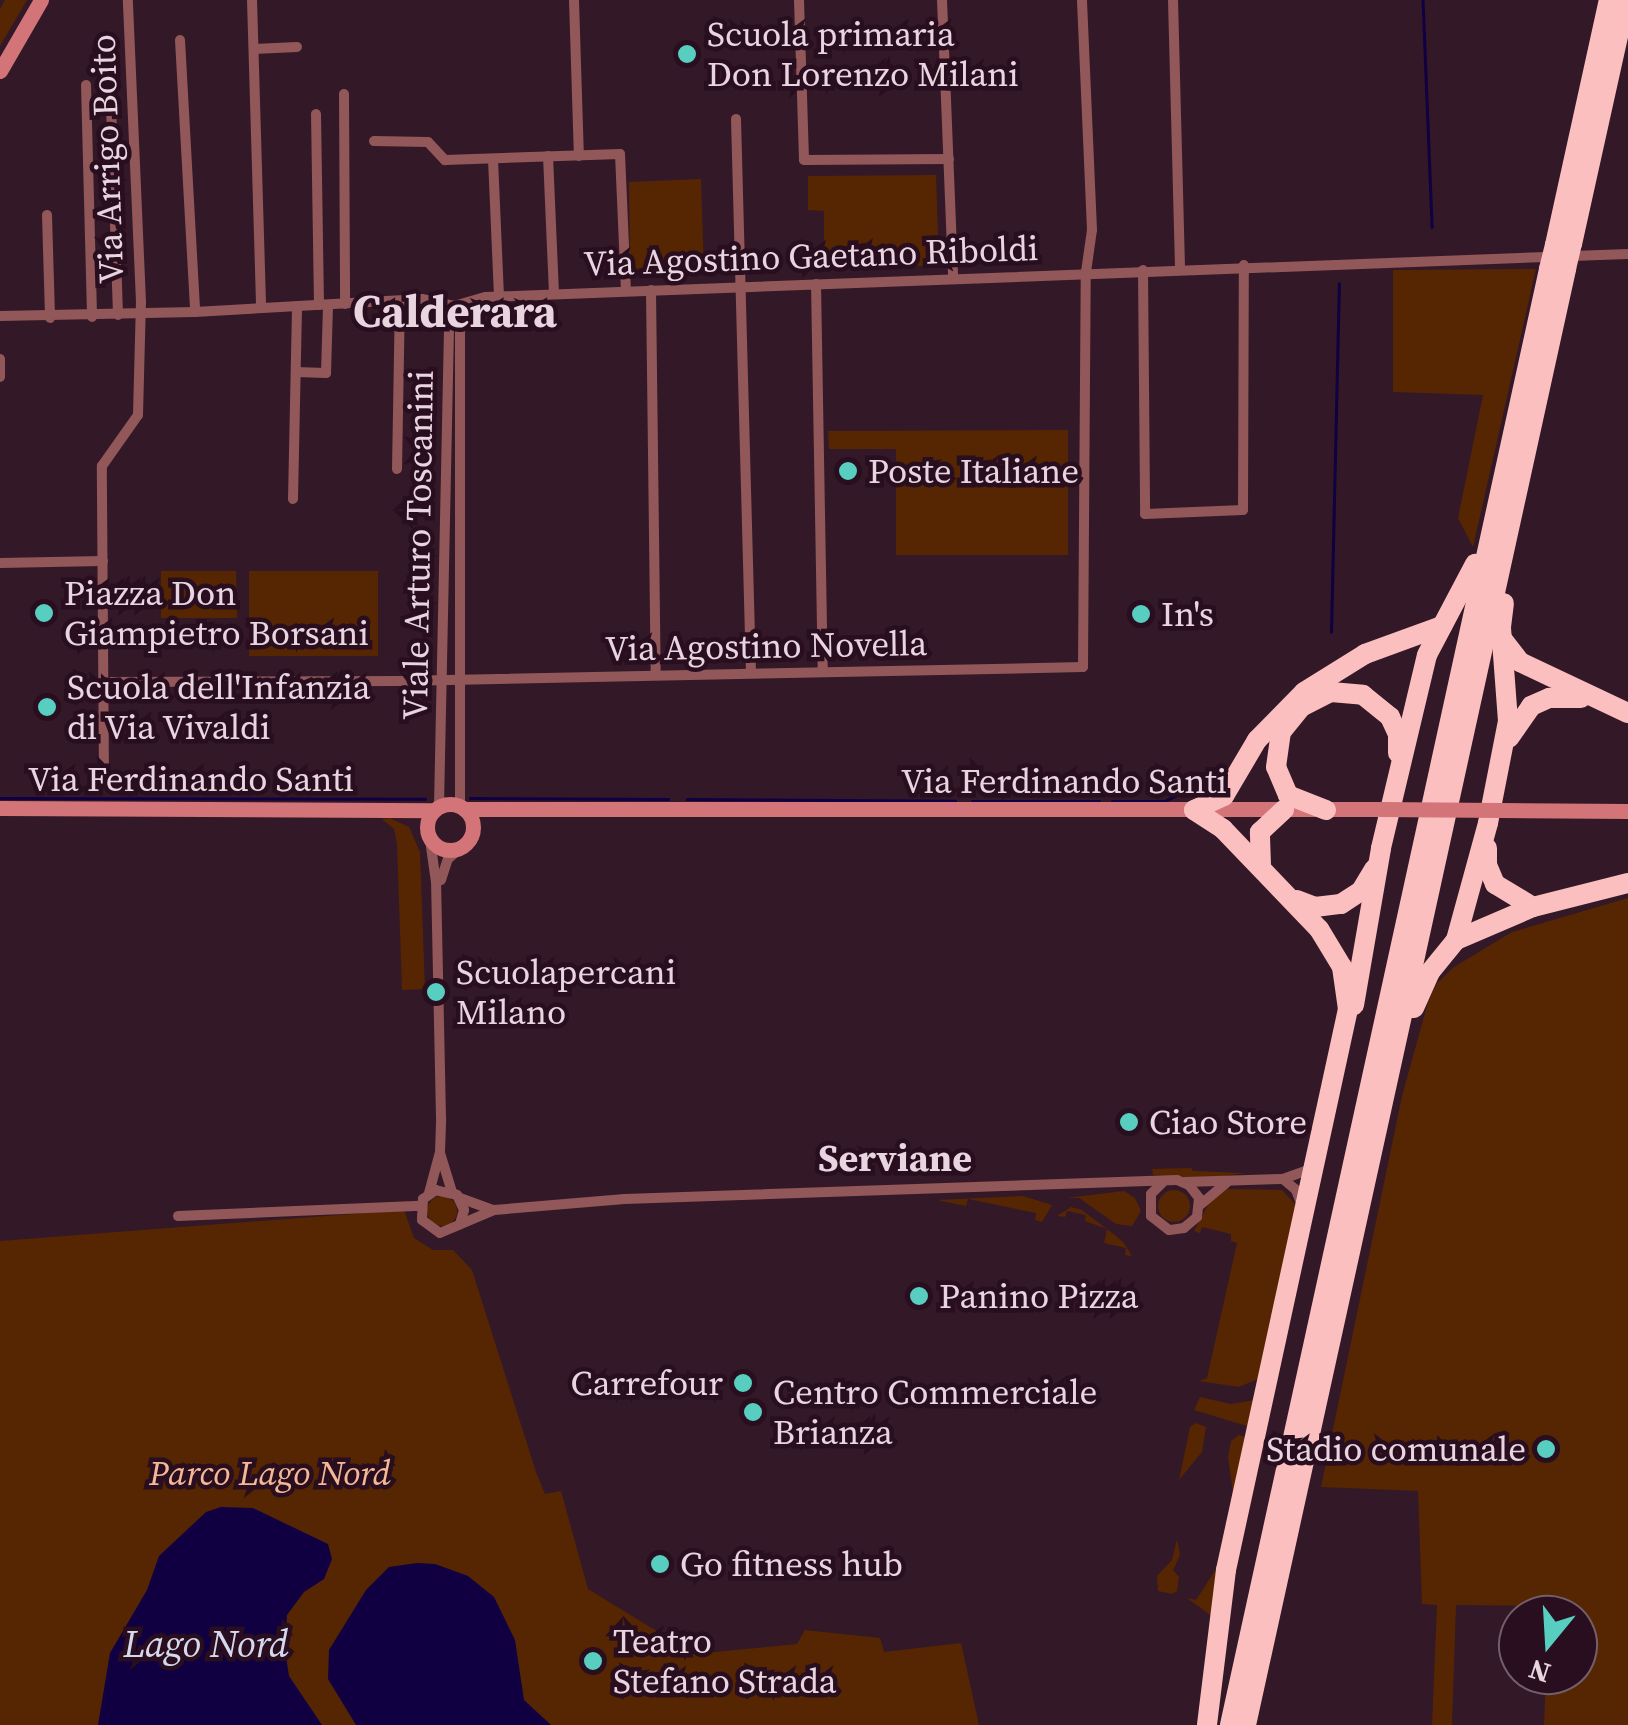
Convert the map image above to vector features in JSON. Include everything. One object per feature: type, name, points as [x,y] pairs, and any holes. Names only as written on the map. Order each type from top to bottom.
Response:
[{"type":"highway","points":[[1246,1725],[1507,538],[1608,0]]},
{"type":"highway","points":[[1563,244],[1602,108],[1626,0]]},
{"type":"highway","points":[[1602,108],[1619,91],[1628,54]]},
{"type":"highway","points":[[1230,1725],[1507,462],[1558,269]]},
{"type":"highway","points":[[1207,1725],[1226,1570],[1360,980],[1398,766],[1427,655],[1470,578],[1507,462]]},
{"type":"highway","points":[[1507,538],[1513,556],[1502,636],[1509,690],[1487,865],[1495,884],[1533,908]]},
{"type":"highway","points":[[1194,810],[1224,796],[1257,740],[1304,692],[1365,654],[1442,626]]},
{"type":"highway","points":[[1502,636],[1520,662],[1590,700],[1628,713]]},
{"type":"highway","points":[[1326,810],[1288,795],[1276,766],[1281,732],[1301,706],[1331,692],[1346,692],[1378,704],[1398,734],[1398,766]]},
{"type":"highway","points":[[1503,754],[1515,725],[1532,706],[1557,696],[1590,700]]},
{"type":"highway","points":[[1194,810],[1217,824],[1261,865],[1333,946],[1348,990],[1335,1082]]},
{"type":"highway","points":[[1261,865],[1260,832],[1284,810]]},
{"type":"highway","points":[[1398,1036],[1408,1025],[1430,972],[1456,940],[1494,817]]},
{"type":"highway","points":[[1292,898],[1325,908],[1351,899],[1368,883],[1381,848]]},
{"type":"highway","points":[[1456,940],[1533,908],[1628,883]]},
{"type":"main road","points":[[0,71],[42,0]]},
{"type":"main road","name":"Via Ferdinando Santi","points":[[0,808],[437,808]]},
{"type":"main road","points":[[473,830],[462,808],[437,808],[429,836],[440,849],[459,849],[473,830],[500,810]]},
{"type":"main road","name":"Via Ferdinando Santi","points":[[462,808],[1380,809],[1494,817],[1628,811]]},
{"type":"main road","name":"Via Ferdinando Santi","points":[[382,809],[406,816],[429,836]]},
{"type":"street","name":"Via Arrigo Boito","points":[[104,781],[102,462],[137,420],[139,312],[128,0]]},
{"type":"street","points":[[252,0],[262,305]]},
{"type":"street","points":[[574,0],[579,156]]},
{"type":"street","points":[[799,0],[804,160],[950,159]]},
{"type":"street","points":[[942,0],[953,278]]},
{"type":"street","points":[[1082,0],[1092,230],[1086,272]]},
{"type":"street","points":[[1173,0],[1180,268]]},
{"type":"street","points":[[180,40],[195,312]]},
{"type":"street","points":[[254,48],[296,46]]},
{"type":"street","points":[[86,85],[92,316]]},
{"type":"street","points":[[344,94],[346,304]]},
{"type":"street","points":[[111,104],[118,315]]},
{"type":"street","points":[[296,372],[326,373],[316,114]]},
{"type":"street","points":[[736,119],[751,672]]},
{"type":"street","points":[[374,141],[428,142],[445,160],[620,154],[626,291]]},
{"type":"street","points":[[548,156],[554,294]]},
{"type":"street","points":[[493,160],[499,296]]},
{"type":"street","points":[[47,214],[50,318]]},
{"type":"street","name":"Via Agostino Gaetano Riboldi","points":[[0,316],[50,318],[422,299],[454,306],[499,296],[1244,265],[1628,254]]},
{"type":"street","points":[[1143,270],[1145,514],[1243,510],[1244,265]]},
{"type":"street","name":"Via Agostino Novella","points":[[105,682],[1078,670],[1086,663],[1086,272]]},
{"type":"street","points":[[816,284],[823,672]]},
{"type":"street","points":[[651,290],[656,676]]},
{"type":"street","points":[[398,469],[400,301]]},
{"type":"street","points":[[293,499],[297,306]]},
{"type":"street","name":"Viale Arturo Toscanini","points":[[454,306],[460,326],[457,678],[462,808]]},
{"type":"street","name":"Viale Arturo Toscanini","points":[[437,808],[444,679],[449,322],[454,306]]},
{"type":"street","points":[[0,359],[0,377]]},
{"type":"street","points":[[0,563],[104,561]]},
{"type":"street","points":[[429,836],[435,910],[440,1152],[429,1194],[420,1206],[422,1220],[430,1230],[450,1232],[494,1210],[642,1198],[1283,1180],[1300,1176],[1319,1156]]},
{"type":"street","points":[[435,910],[443,868],[459,849]]},
{"type":"street","points":[[440,1152],[464,1210],[460,1224]]},
{"type":"street","points":[[1283,1180],[1302,1200],[1304,1223]]},
{"type":"street","points":[[1128,1182],[1149,1201],[1155,1221],[1175,1230],[1191,1224],[1200,1205],[1228,1182]]},
{"type":"street","points":[[1149,1201],[1163,1182]]},
{"type":"street","points":[[1184,1182],[1194,1190],[1200,1205]]},
{"type":"street","points":[[429,1194],[456,1195],[494,1210]]},
{"type":"street","points":[[178,1216],[420,1206]]},
{"type":"green space","points":[[5,0],[27,0],[0,46],[0,9]]},
{"type":"green space","points":[[936,175],[939,265],[824,270],[824,211],[808,210],[808,176]]},
{"type":"green space","points":[[701,179],[704,272],[630,274],[629,182]]},
{"type":"green space","points":[[1536,269],[1473,547],[1458,518],[1483,395],[1393,392],[1393,270]]},
{"type":"green space","points":[[1068,430],[1068,555],[896,555],[896,449],[829,449],[828,431]]},
{"type":"green space","points":[[161,571],[236,571],[237,618],[161,618]]},
{"type":"green space","points":[[249,571],[378,571],[378,656],[249,656]]},
{"type":"green space","points":[[390,818],[409,827],[420,852],[425,989],[402,990],[397,843],[394,829],[382,819]]},
{"type":"green space","points":[[1628,898],[1628,1725],[1544,1725],[1545,1695],[1598,1695],[1598,1595],[1498,1595],[1498,1605],[1456,1605],[1452,1725],[1432,1725],[1437,1605],[1422,1604],[1418,1491],[1321,1487],[1402,1096],[1428,1002],[1437,983],[1454,967],[1512,932]]},
{"type":"green space","points":[[1152,1169],[1245,1173],[1203,1179],[1153,1175]]},
{"type":"green space","points":[[1227,1189],[1282,1190],[1296,1205],[1258,1379],[1239,1387],[1199,1381],[1207,1378],[1237,1243],[1231,1241],[1231,1234],[1202,1227],[1200,1233],[1194,1231],[1210,1201]]},
{"type":"green space","points":[[1174,1190],[1185,1195],[1190,1206],[1185,1217],[1174,1222],[1163,1217],[1158,1206],[1163,1195]]},
{"type":"green space","points":[[1124,1191],[1135,1198],[1141,1211],[1132,1226],[1116,1224],[1079,1198],[1066,1198]]},
{"type":"green space","points":[[442,1196],[453,1200],[457,1211],[453,1222],[442,1226],[431,1222],[427,1211],[431,1200]]},
{"type":"green space","points":[[1023,1196],[1052,1205],[1042,1222],[1035,1220],[1036,1213],[968,1199],[966,1206],[937,1200]]},
{"type":"green space","points":[[1071,1207],[1082,1210],[1107,1229],[1085,1221],[1086,1215],[1067,1211],[1065,1217],[1057,1216]]},
{"type":"green space","name":"Parco Lago Nord","points":[[404,1210],[414,1238],[433,1250],[453,1250],[472,1270],[536,1472],[545,1494],[561,1491],[588,1589],[694,1654],[797,1644],[805,1630],[880,1638],[884,1652],[961,1643],[979,1725],[0,1725],[0,1241]]},
{"type":"green space","points":[[1107,1229],[1124,1243],[1132,1256],[1125,1255],[1126,1248],[1104,1243]]},
{"type":"green space","points":[[1200,1397],[1231,1404],[1255,1400],[1250,1427],[1194,1410]]},
{"type":"green space","points":[[1196,1423],[1206,1427],[1202,1452],[1179,1480],[1190,1427]]},
{"type":"green space","points":[[1239,1435],[1245,1437],[1213,1617],[1187,1598],[1196,1600],[1216,1569],[1233,1493],[1228,1457],[1231,1441]]},
{"type":"green space","points":[[1177,1539],[1180,1555],[1173,1570],[1179,1577],[1177,1591],[1158,1591],[1157,1576],[1172,1560]]},
{"type":"water","name":"Lago Nord","points":[[221,1507],[253,1508],[328,1544],[332,1559],[324,1579],[304,1592],[287,1615],[285,1650],[289,1676],[322,1725],[98,1725],[110,1653],[147,1590],[159,1556],[206,1512]]},
{"type":"water","name":"Lago Nord","points":[[435,1564],[468,1576],[494,1597],[515,1640],[524,1700],[551,1725],[356,1725],[328,1679],[329,1650],[366,1590],[389,1567]]},
{"type":"waterway","points":[[1423,0],[1432,227]]},
{"type":"waterway","points":[[1331,632],[1339,284]]},
{"type":"waterway","points":[[1112,801],[1165,801],[1175,796]]},
{"type":"waterway","points":[[0,798],[425,799]]},
{"type":"waterway","points":[[470,798],[668,799]]},
{"type":"waterway","points":[[687,799],[955,801]]},
{"type":"waterway","points":[[972,801],[1100,801]]},
{"type":"place","name":"Scuola primaria Don Lorenzo Milani","points":[[687,54]]},
{"type":"place","name":"Poste Italiane","points":[[848,471]]},
{"type":"place","name":"Piazza Don Giampietro Borsani","points":[[44,613]]},
{"type":"place","name":"In's","points":[[1141,614]]},
{"type":"place","name":"Scuola dell'Infanzia di Via Vivaldi","points":[[47,707]]},
{"type":"place","name":"Scuolapercani Milano","points":[[436,992]]},
{"type":"place","name":"Ciao Store","points":[[1129,1122]]},
{"type":"place","name":"Panino Pizza","points":[[919,1296]]},
{"type":"place","name":"Carrefour","points":[[743,1383]]},
{"type":"place","name":"Centro Commerciale Brianza","points":[[753,1412]]},
{"type":"place","name":"Stadio comunale","points":[[1546,1449]]},
{"type":"place","name":"Go fitness hub","points":[[660,1564]]},
{"type":"place","name":"Teatro Stefano Strada","points":[[593,1661]]},
{"type":"district","name":"Calderara","points":[[455,312]]},
{"type":"district","name":"Serviane","points":[[895,1159]]}]
